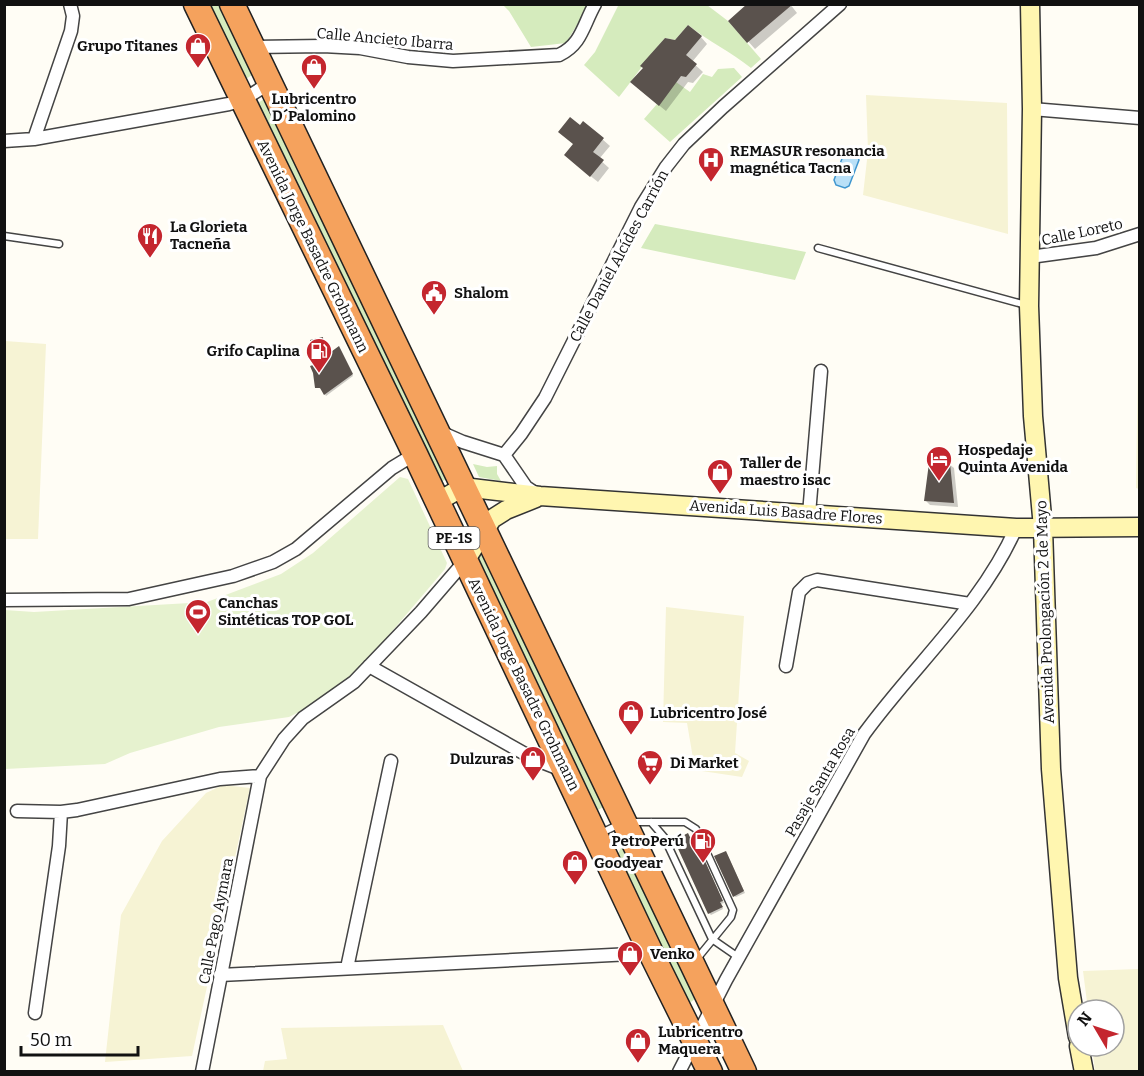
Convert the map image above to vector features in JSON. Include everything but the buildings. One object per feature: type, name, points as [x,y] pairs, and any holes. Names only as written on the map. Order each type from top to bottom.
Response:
[{"type":"highway","name":"Avenida Jorge Basadre Grohmann","points":[[196,4],[241,101],[415,454],[651,953],[710,1071]]},
{"type":"highway","name":"Avenida Jorge Basadre Grohmann","points":[[232,4],[744,1071]]},
{"type":"street","points":[[34,140],[71,31],[73,16],[70,4]]},
{"type":"street","name":"Calle Ancieto Ibarra","points":[[253,47],[360,48],[408,57],[453,61],[559,55],[571,49],[576,42],[595,4]]},
{"type":"street","name":"Calle Daniel Alcídes Carrión","points":[[504,455],[545,398],[641,207],[666,167],[684,144],[840,4]]},
{"type":"street","name":"Avenida Prolongación 2 de Mayo","points":[[1030,4],[1032,109],[1029,306],[1033,416],[1043,528],[1052,781],[1071,998]]},
{"type":"street","points":[[4,141],[34,140],[241,101],[270,83]]},
{"type":"street","points":[[1032,109],[1140,118]]},
{"type":"street","name":"Calle Loreto","points":[[1030,257],[1096,248],[1140,234]]},
{"type":"street","points":[[809,514],[821,371]]},
{"type":"street","points":[[434,429],[463,442],[504,455],[526,487],[540,496]]},
{"type":"street","points":[[4,600],[129,599],[222,578],[273,562],[296,549],[392,468],[415,454]]},
{"type":"street","points":[[437,502],[463,487]]},
{"type":"street","name":"Avenida Luis Basadre Flores","points":[[463,487],[540,496],[1016,528],[1140,527]]},
{"type":"street","points":[[17,811],[77,810],[220,779],[260,776],[284,739],[303,718],[354,682],[421,612],[465,561],[492,519],[506,510],[540,496]]},
{"type":"street","name":"Pasaje Santa Rosa","points":[[679,1071],[864,734],[970,604],[1004,557],[1016,528]]},
{"type":"street","points":[[786,666],[799,592],[808,583],[817,580],[970,604]]},
{"type":"street","points":[[369,666],[534,759],[566,771]]},
{"type":"street","points":[[347,969],[391,761]]},
{"type":"street","name":"Calle Pago Aymara","points":[[202,1071],[260,776]]},
{"type":"street","points":[[35,1013],[61,812]]},
{"type":"street","points":[[220,975],[651,953]]},
{"type":"lane","points":[[4,236],[59,244]]},
{"type":"lane","points":[[818,248],[1029,306]]},
{"type":"lane","points":[[596,835],[624,822],[685,822],[696,829],[732,910],[731,917],[693,965]]},
{"type":"lane","points":[[651,822],[664,837],[712,939],[739,958]]},
{"type":"shaded area","points":[[866,95],[1007,103],[1008,234],[863,195],[868,151]]},
{"type":"shaded area","points":[[5,341],[46,344],[38,539],[5,539]]},
{"type":"shaded area","points":[[1139,358],[1139,489],[1136,488]]},
{"type":"shaded area","points":[[666,607],[744,616],[735,753],[749,761],[742,777],[695,770],[687,723],[663,722]]},
{"type":"shaded area","points":[[223,785],[250,788],[192,1056],[105,1062],[121,915],[162,841],[206,793]]},
{"type":"shaded area","points":[[1139,969],[1139,1071],[1095,1071],[1093,1058],[1126,1058],[1126,998],[1086,998],[1083,971]]},
{"type":"shaded area","points":[[443,1025],[463,1071],[263,1071],[265,1061],[287,1059],[281,1028]]},
{"type":"green space","points":[[619,4],[707,5],[728,21],[761,59],[751,68],[688,25],[675,40],[665,38],[619,97],[584,65],[595,52]]},
{"type":"green space","points":[[205,5],[221,5],[252,75],[246,79],[238,76]]},
{"type":"green space","points":[[503,5],[589,5],[566,43],[531,47]]},
{"type":"green space","points":[[734,68],[742,77],[670,142],[644,119],[676,82],[690,92],[703,74],[712,77],[718,69]]},
{"type":"green space","points":[[264,99],[270,101],[447,479],[440,482],[260,110],[258,103]]},
{"type":"green space","points":[[655,224],[806,252],[795,280],[641,248]]},
{"type":"green space","points":[[473,464],[487,467],[497,466],[497,474],[501,481],[479,477]]},
{"type":"green space","name":"Canchas Sintéticas TOP GOL","points":[[400,477],[408,479],[447,563],[445,569],[354,676],[319,702],[289,717],[219,727],[130,753],[105,764],[5,769],[5,610],[34,612],[207,602],[281,574],[313,553]]},
{"type":"green space","points":[[480,555],[488,557],[604,798],[603,807],[598,810],[591,807],[475,561]]},
{"type":"green space","points":[[621,848],[628,849],[696,998],[691,1002],[685,1000],[617,855]]},
{"type":"water","points":[[847,152],[857,155],[859,160],[849,186],[845,188],[836,185],[834,180],[843,156]]},
{"type":"place","name":"Grupo Titanes","points":[[198,69]]},
{"type":"place","name":"Lubricentro D´Palomino","points":[[314,90]]},
{"type":"place","name":"REMASUR resonancia magnética Tacna","points":[[711,183]]},
{"type":"place","name":"La Glorieta Tacneña","points":[[150,259]]},
{"type":"place","name":"Shalom","points":[[434,316]]},
{"type":"place","name":"Grifo Caplina","points":[[319,374]]},
{"type":"place","name":"Hospedaje Quinta Avenida","points":[[939,482]]},
{"type":"place","name":"Taller de maestro isac","points":[[720,495]]},
{"type":"place","name":"Canchas Sintéticas TOP GOL","points":[[198,635]]},
{"type":"place","name":"Lubricentro José","points":[[631,736]]},
{"type":"place","name":"Dulzuras","points":[[533,782]]},
{"type":"place","name":"Di Market","points":[[650,786]]},
{"type":"place","name":"PetroPerú","points":[[703,864]]},
{"type":"place","name":"Goodyear","points":[[575,886]]},
{"type":"place","name":"Venko","points":[[630,977]]},
{"type":"place","name":"Lubricentro Maquera","points":[[638,1064]]}]
